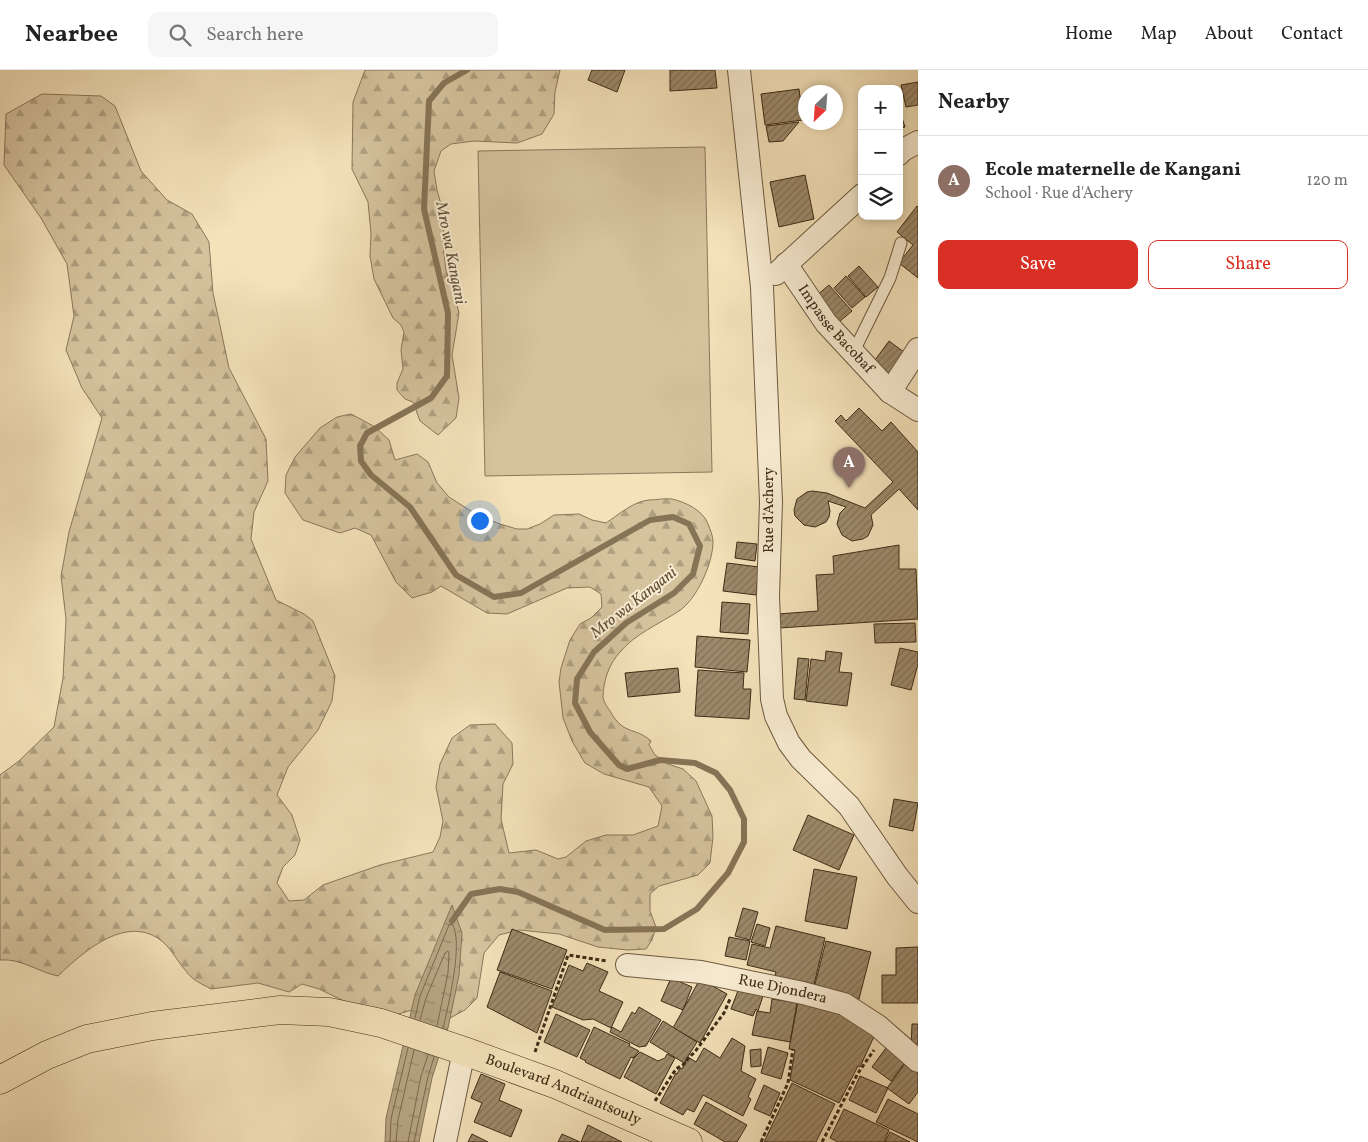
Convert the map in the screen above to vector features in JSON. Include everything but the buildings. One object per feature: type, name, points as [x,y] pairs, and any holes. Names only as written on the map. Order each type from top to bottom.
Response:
[{"type":"main road","name":"Boulevard Andriantsouly","points":[[0,1080],[47,1055],[87,1039],[152,1026],[280,1010],[329,1012],[381,1023],[528,1074],[641,1120],[688,1142]]},
{"type":"street","name":"Rue d'Achery","points":[[739,70],[762,287],[771,502],[768,596],[772,699],[776,716],[789,743],[801,759],[849,806],[897,876],[918,902]]},
{"type":"street","points":[[903,151],[918,142]]},
{"type":"street","points":[[762,287],[858,199]]},
{"type":"street","name":"Impasse Bacobaf","points":[[786,264],[826,323],[853,353],[890,392],[918,410]]},
{"type":"street","points":[[890,392],[918,349]]},
{"type":"street","name":"Rue Djondera","points":[[627,965],[701,972],[803,993],[844,1004],[878,1026],[918,1062]]},
{"type":"street","points":[[445,1142],[464,1051]]},
{"type":"lane","points":[[853,353],[890,278],[901,243]]},
{"type":"path","points":[[528,1074],[568,955],[627,965]]},
{"type":"path","points":[[641,1120],[676,1068],[684,1064],[688,1057],[694,1053],[724,1013],[737,980]]},
{"type":"path","points":[[822,1142],[858,1073],[886,1033]]},
{"type":"path","points":[[761,1142],[788,1083],[793,1049]]},
{"type":"green space","points":[[365,70],[560,70],[555,92],[554,114],[542,134],[517,143],[474,141],[451,144],[441,151],[434,171],[443,211],[443,245],[446,271],[452,285],[459,313],[452,355],[459,398],[456,418],[438,435],[420,421],[413,402],[405,399],[397,390],[397,383],[403,369],[401,350],[404,332],[401,325],[393,318],[374,279],[370,256],[371,234],[368,202],[352,169],[353,102]]},
{"type":"green space","points":[[42,94],[101,96],[115,106],[141,171],[167,200],[192,214],[209,242],[213,293],[229,368],[266,439],[268,481],[254,512],[251,539],[276,600],[304,614],[313,621],[335,676],[332,701],[318,730],[288,767],[277,795],[292,815],[300,840],[295,855],[283,867],[277,883],[289,901],[304,900],[323,885],[380,865],[433,852],[440,837],[443,821],[436,787],[440,764],[452,738],[470,725],[495,724],[512,743],[513,764],[503,784],[501,819],[509,853],[536,850],[558,859],[566,857],[586,841],[606,835],[633,835],[658,826],[662,806],[649,787],[604,774],[585,763],[572,741],[563,718],[559,682],[561,668],[570,640],[580,624],[591,618],[602,607],[601,594],[590,587],[567,588],[507,614],[487,613],[441,586],[432,592],[412,598],[396,582],[371,535],[355,528],[340,533],[303,520],[285,493],[286,475],[295,457],[320,428],[337,417],[351,414],[375,427],[389,440],[395,460],[417,454],[428,462],[437,483],[449,497],[477,515],[517,529],[527,529],[540,524],[554,515],[579,514],[592,520],[606,523],[638,503],[663,499],[682,502],[698,511],[706,519],[713,542],[712,551],[707,570],[698,589],[679,611],[626,646],[616,657],[607,673],[603,692],[603,700],[620,724],[645,736],[651,741],[649,745],[655,755],[668,764],[683,769],[696,781],[712,816],[713,837],[710,863],[698,875],[659,886],[650,894],[650,911],[656,927],[652,940],[646,949],[628,950],[598,947],[559,934],[519,930],[499,935],[484,953],[477,998],[465,1010],[448,1019],[412,1010],[392,1016],[346,1002],[319,989],[302,984],[289,992],[258,983],[211,989],[191,977],[159,939],[146,933],[132,931],[104,940],[79,957],[58,976],[15,961],[0,960],[0,775],[19,761],[54,727],[63,678],[66,619],[61,576],[69,532],[102,418],[82,388],[66,350],[74,316],[67,264],[41,218],[4,165],[6,114]]},
{"type":"green space","points":[[705,147],[712,472],[485,476],[478,151]]},
{"type":"water","points":[[452,905],[462,933],[459,975],[448,1028],[432,1078],[419,1142],[385,1142],[386,1118],[415,995]]},
{"type":"waterway","name":"Mro wa Kangani","points":[[452,921],[471,894],[500,889],[518,892],[605,930],[664,929],[697,909],[728,873],[744,842],[744,819],[730,790],[716,773],[695,763],[660,760],[627,769],[619,765],[590,732],[575,703],[577,679],[594,652],[626,623],[674,593],[693,574],[700,546],[689,524],[673,517],[650,520],[521,593],[494,597],[456,575],[410,507],[371,475],[361,461],[360,446],[367,433],[431,398],[447,376],[448,313],[424,209],[429,101],[444,83],[467,70]]},
{"type":"place","name":"Ecole maternelle de Kangani","points":[[849,488]]}]
